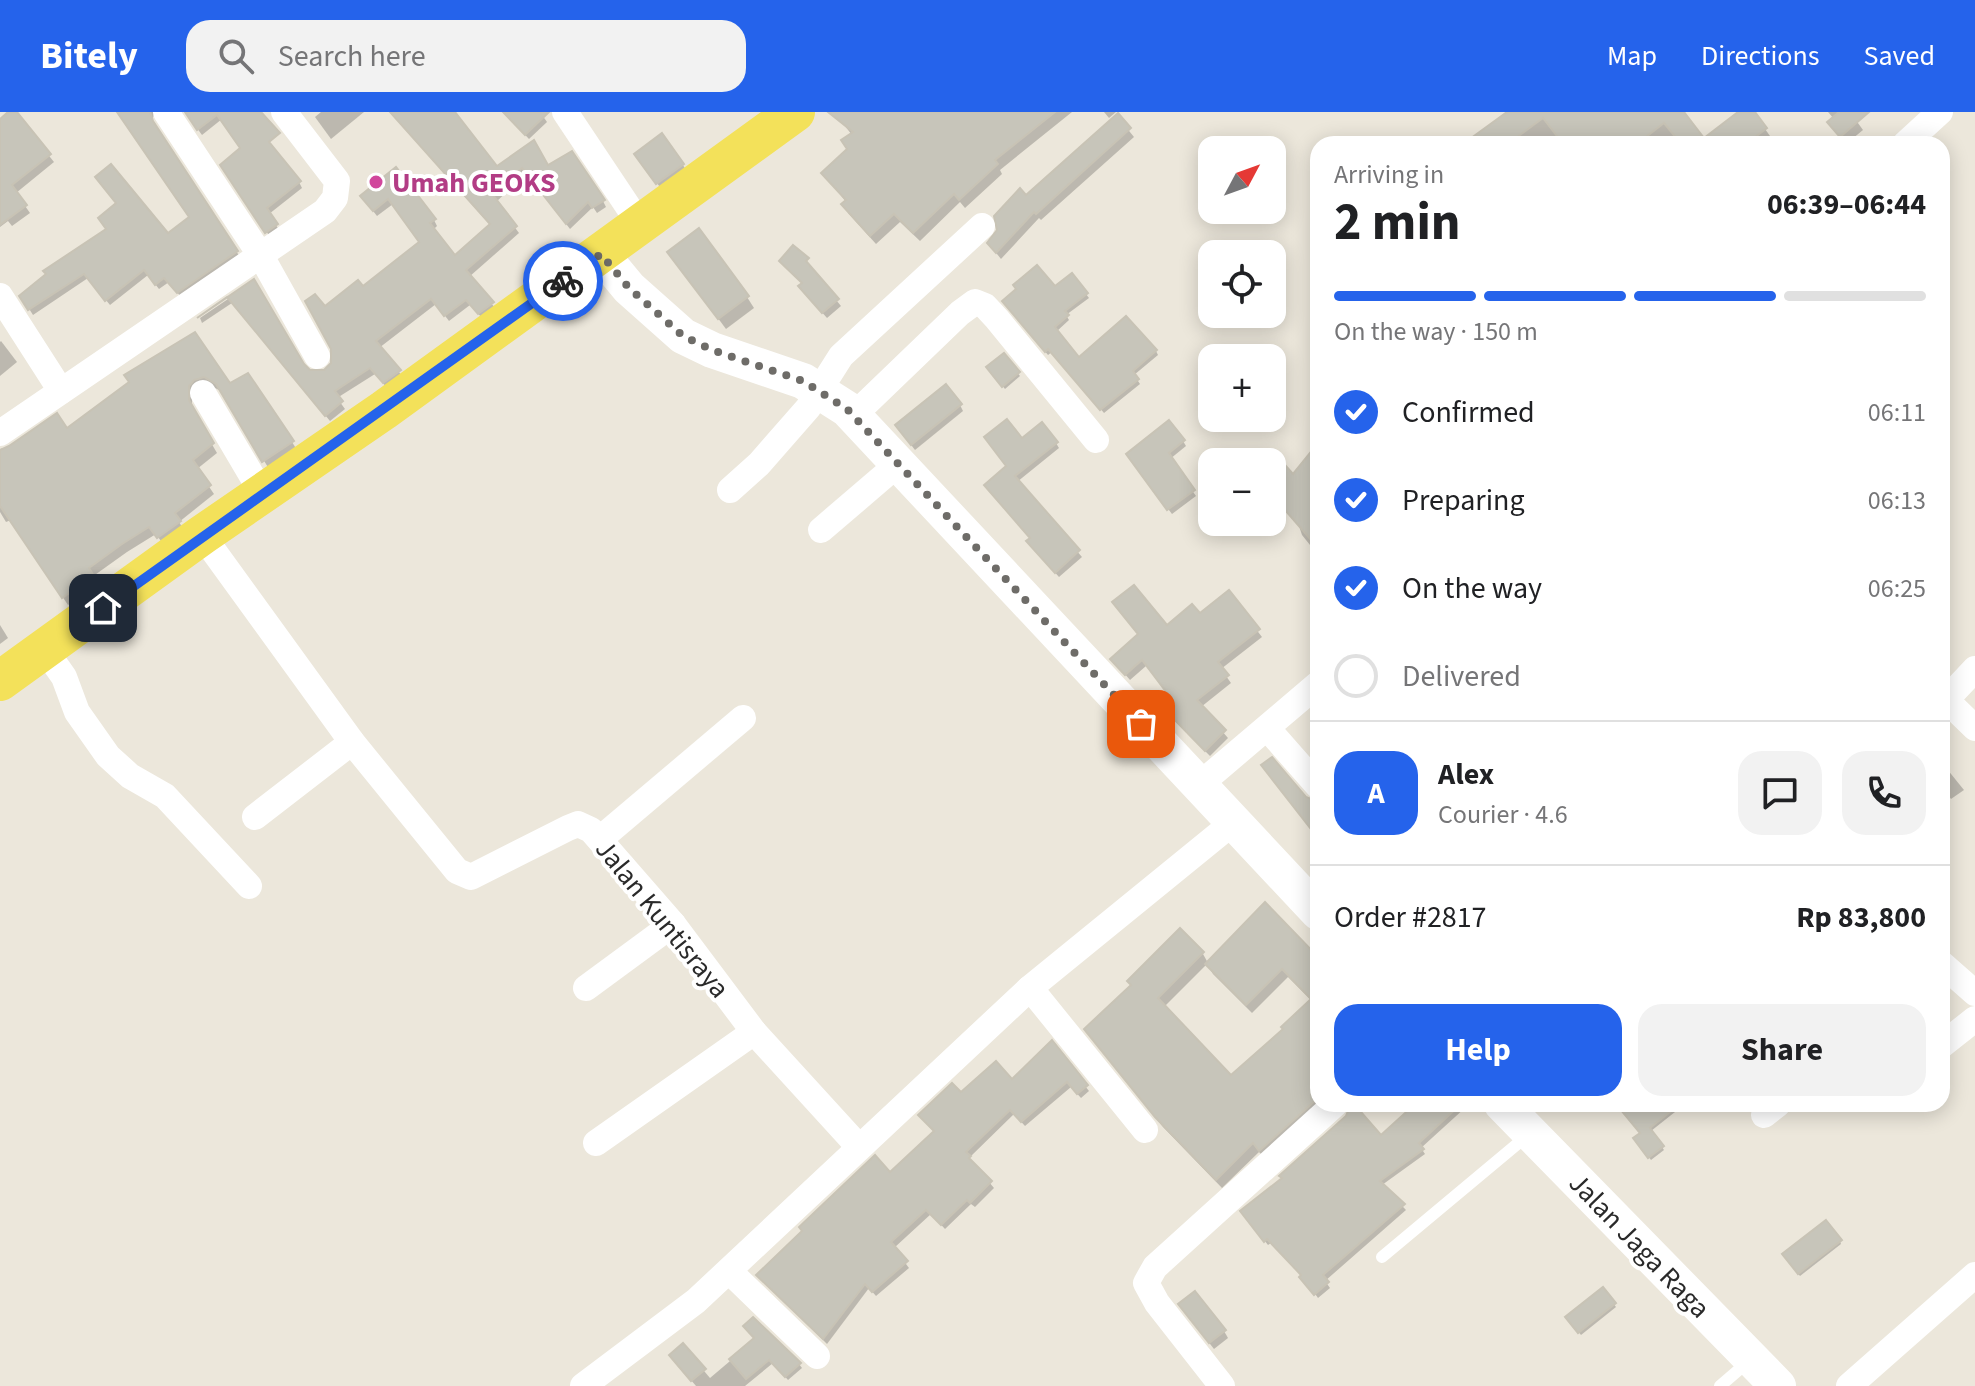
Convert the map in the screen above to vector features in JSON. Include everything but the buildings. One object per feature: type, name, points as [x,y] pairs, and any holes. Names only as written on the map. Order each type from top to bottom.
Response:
[{"type":"main road","points":[[0,681],[202,535],[384,410],[795,112]]},
{"type":"street","points":[[166,112],[261,256],[317,356]]},
{"type":"street","points":[[0,433],[325,211],[335,198],[337,181],[284,112]]},
{"type":"street","points":[[565,112],[641,226]]},
{"type":"street","points":[[1914,136],[1940,112]]},
{"type":"street","points":[[838,403],[841,356],[982,226]]},
{"type":"street","points":[[601,254],[629,288],[683,336],[712,350],[803,381],[838,403],[1310,903]]},
{"type":"street","points":[[0,296],[61,391]]},
{"type":"street","points":[[730,490],[759,464],[808,408],[838,403],[975,302],[985,306],[997,319],[1096,440]]},
{"type":"street","points":[[203,393],[262,493]]},
{"type":"street","points":[[821,530],[898,464]]},
{"type":"street","name":"Jalan Kuntisraya","points":[[202,535],[352,742],[457,871],[471,877],[578,824],[591,830],[673,924],[754,1032],[859,1147]]},
{"type":"street","points":[[45,650],[64,677],[77,712],[108,756],[130,776],[165,796],[249,886]]},
{"type":"street","points":[[1950,693],[1975,669]]},
{"type":"street","points":[[1199,785],[1310,691]]},
{"type":"street","points":[[1950,706],[1975,728]]},
{"type":"street","points":[[600,839],[743,718]]},
{"type":"street","points":[[1267,728],[1310,777]]},
{"type":"street","points":[[255,817],[352,742]]},
{"type":"street","points":[[583,1386],[730,1272],[1030,988],[1235,821]]},
{"type":"street","points":[[586,988],[673,924]]},
{"type":"street","points":[[1950,973],[1975,993]]},
{"type":"street","points":[[1030,988],[1145,1130]]},
{"type":"street","points":[[1950,1039],[1975,1019]]},
{"type":"street","points":[[596,1143],[754,1032]]},
{"type":"street","points":[[1222,1386],[1157,1303],[1146,1283],[1149,1273],[1326,1112]]},
{"type":"street","name":"Jalan Jaga Raga","points":[[1510,1112],[1778,1386]]},
{"type":"street","points":[[730,1272],[817,1356]]},
{"type":"street","points":[[1849,1386],[1975,1275]]},
{"type":"lane","points":[[1382,1257],[1530,1133]]},
{"type":"lane","points":[[1720,1386],[1752,1358]]},
{"type":"way so far","points":[[563,281],[601,254],[629,288],[683,336],[712,350],[803,381],[847,409],[1141,724]]},
{"type":"place","name":"Umah GEOKS","points":[[376,182]]},
{"type":"route","points":[[103,608],[563,281]]}]
